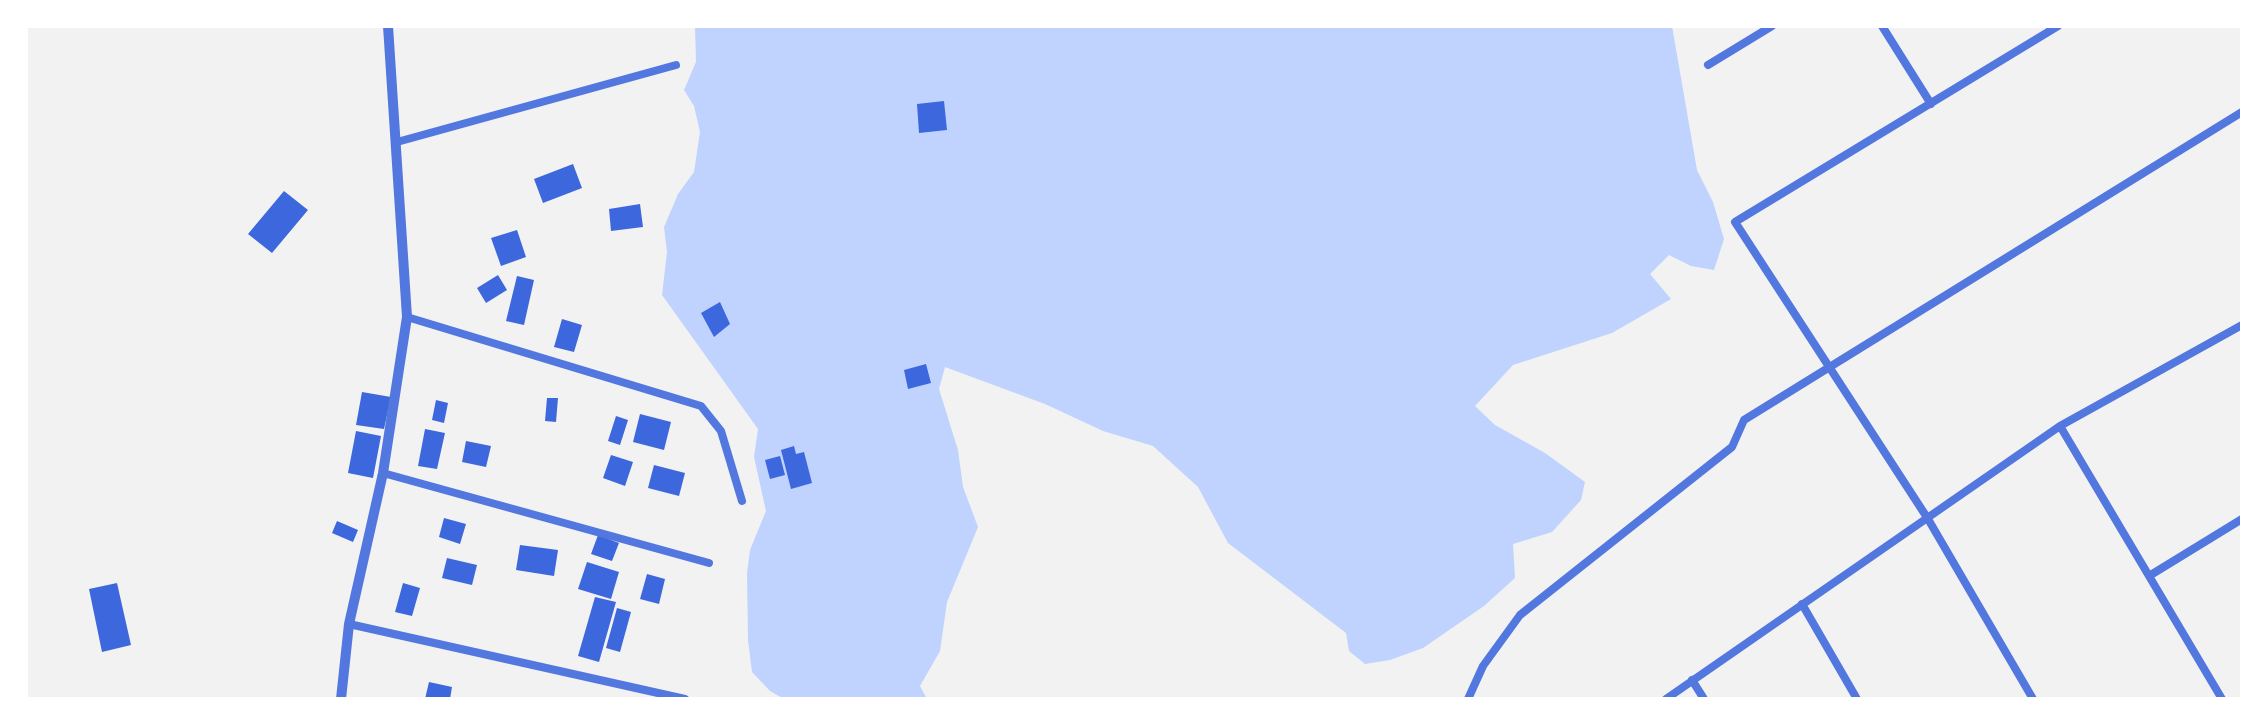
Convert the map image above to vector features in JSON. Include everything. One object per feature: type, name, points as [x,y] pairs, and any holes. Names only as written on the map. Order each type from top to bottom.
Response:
[{"type":"street","points":[[341,699],[349,624],[383,473],[407,317],[388,26]]},
{"type":"street","points":[[1708,65],[1772,26]]},
{"type":"street","points":[[1882,26],[1931,104]]},
{"type":"street","points":[[2033,699],[1928,519],[1735,222],[2058,26]]},
{"type":"street","points":[[397,142],[676,65]]},
{"type":"street","points":[[1468,699],[1483,666],[1520,615],[1732,447],[1744,420],[2242,112]]},
{"type":"street","points":[[407,317],[701,406],[721,431],[742,501]]},
{"type":"street","points":[[1666,699],[2060,426],[2242,325]]},
{"type":"street","points":[[2060,426],[2222,699]]},
{"type":"street","points":[[383,473],[709,563]]},
{"type":"street","points":[[2149,576],[2242,519]]},
{"type":"street","points":[[1802,604],[1857,699]]},
{"type":"street","points":[[349,624],[685,699]]},
{"type":"street","points":[[1692,680],[1704,699]]},
{"type":"water","points":[[695,26],[1672,26],[1697,170],[1713,202],[1724,239],[1714,270],[1691,266],[1669,255],[1650,274],[1671,299],[1612,333],[1513,365],[1475,406],[1495,425],[1545,453],[1585,482],[1581,500],[1552,532],[1513,544],[1515,578],[1484,606],[1423,648],[1390,660],[1365,664],[1349,651],[1346,633],[1228,543],[1198,487],[1153,446],[1103,431],[1045,404],[945,367],[939,389],[958,450],[963,487],[978,527],[947,602],[940,651],[920,686],[927,699],[784,699],[770,691],[752,672],[748,640],[747,573],[750,550],[766,511],[754,457],[758,429],[662,295],[667,252],[664,227],[678,194],[694,172],[700,132],[694,106],[684,90],[696,62]]},
{"type":"building","points":[[944,101],[947,130],[919,133],[917,104]]},
{"type":"building","points":[[573,164],[582,188],[543,203],[534,179]]},
{"type":"building","points":[[284,191],[308,210],[272,253],[248,234]]},
{"type":"building","points":[[640,204],[643,227],[611,231],[609,209]]},
{"type":"building","points":[[517,230],[526,257],[501,266],[491,238]]},
{"type":"building","points":[[498,275],[507,290],[486,303],[477,288]]},
{"type":"building","points":[[517,276],[534,280],[524,325],[506,321]]},
{"type":"building","points":[[720,302],[730,324],[714,337],[701,313]]},
{"type":"building","points":[[562,319],[582,325],[574,352],[554,347]]},
{"type":"building","points":[[926,364],[931,383],[908,389],[904,370]]},
{"type":"building","points":[[362,392],[391,397],[384,429],[356,425]]},
{"type":"building","points":[[547,398],[558,398],[556,422],[545,421]]},
{"type":"building","points":[[436,400],[448,403],[444,423],[432,420]]},
{"type":"building","points":[[640,414],[671,422],[664,450],[633,442]]},
{"type":"building","points":[[616,416],[628,420],[620,445],[608,441]]},
{"type":"building","points":[[425,429],[445,433],[437,469],[418,466]]},
{"type":"building","points":[[356,431],[381,436],[373,478],[348,473]]},
{"type":"building","points":[[466,441],[491,446],[486,467],[462,462]]},
{"type":"building","points":[[794,446],[796,454],[804,452],[812,483],[791,489],[781,450]]},
{"type":"building","points":[[611,455],[633,462],[625,486],[603,478]]},
{"type":"building","points":[[780,456],[785,475],[770,479],[765,460]]},
{"type":"building","points":[[654,465],[685,473],[679,496],[648,488]]},
{"type":"building","points":[[444,518],[466,524],[460,544],[439,537]]},
{"type":"building","points":[[337,521],[358,530],[353,542],[332,533]]},
{"type":"building","points":[[598,535],[619,543],[612,561],[591,554]]},
{"type":"building","points":[[520,545],[558,550],[554,576],[516,570]]},
{"type":"building","points":[[447,558],[477,565],[472,585],[442,578]]},
{"type":"building","points":[[587,562],[619,572],[611,599],[578,589]]},
{"type":"building","points":[[647,574],[665,579],[659,604],[640,599]]},
{"type":"building","points":[[117,583],[131,645],[102,652],[89,589]]},
{"type":"building","points":[[403,583],[420,588],[412,616],[395,612]]},
{"type":"building","points":[[595,597],[616,602],[599,662],[578,656]]},
{"type":"building","points":[[617,608],[631,612],[620,652],[606,648]]},
{"type":"building","points":[[429,682],[452,687],[450,699],[425,699]]}]
